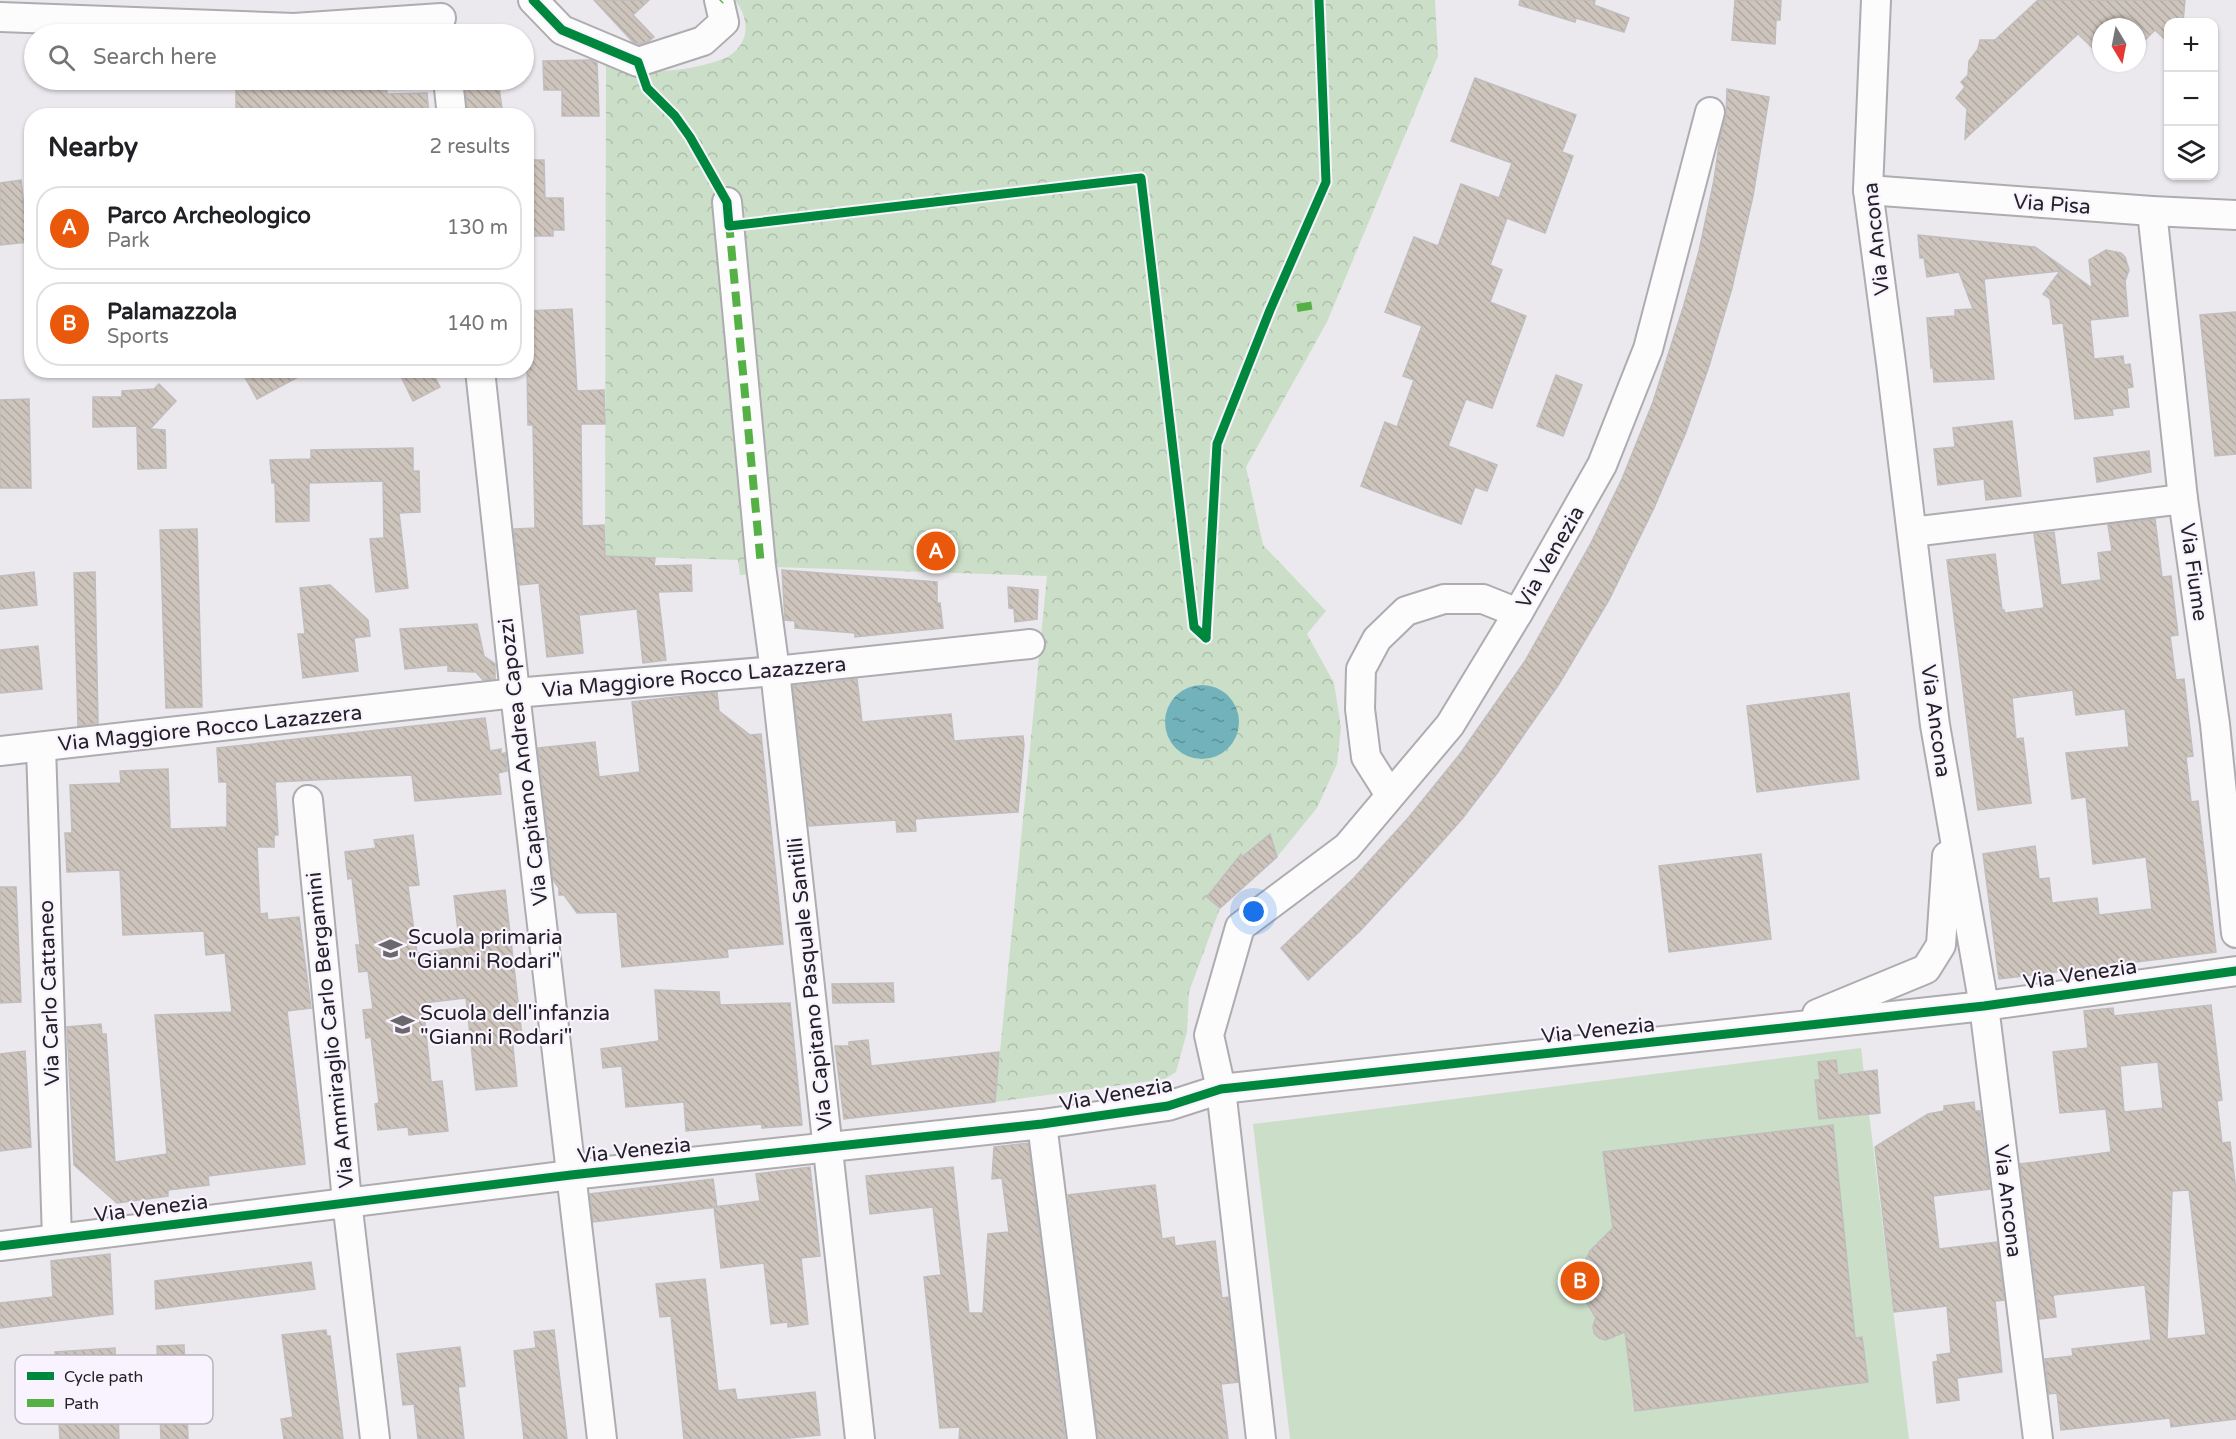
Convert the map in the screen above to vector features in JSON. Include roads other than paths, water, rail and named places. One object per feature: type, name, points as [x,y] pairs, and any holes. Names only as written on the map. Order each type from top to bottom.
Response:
[{"type":"street","points":[[309,24],[359,11],[370,0]]},
{"type":"street","points":[[533,0],[562,30],[638,62],[703,42],[724,22],[719,0]]},
{"type":"street","name":"Via Ancona","points":[[1876,0],[1868,190],[1935,725],[1984,1006],[2038,1439]]},
{"type":"street","points":[[0,17],[187,24]]},
{"type":"street","points":[[352,24],[440,18]]},
{"type":"street","points":[[449,90],[451,108]]},
{"type":"street","name":"Via Venezia","points":[[1221,1089],[1209,1035],[1240,927],[1347,847],[1450,725],[1518,613],[1602,465],[1648,349],[1710,112]]},
{"type":"street","name":"Via Pisa","points":[[1868,190],[2236,215]]},
{"type":"street","name":"Via Capitano Pasquale Santilli","points":[[727,202],[761,566],[775,671],[860,1439]]},
{"type":"street","name":"Via Fiume","points":[[2152,211],[2183,499],[2225,723],[2236,933]]},
{"type":"street","name":"Via Capitano Andrea Capozzi","points":[[481,378],[515,693],[602,1439]]},
{"type":"street","points":[[1912,532],[2183,499]]},
{"type":"street","points":[[1390,795],[1366,757],[1360,709],[1361,669],[1377,639],[1406,611],[1444,599],[1484,599],[1518,613]]},
{"type":"street","name":"Via Maggiore Rocco Lazazzera","points":[[0,752],[515,693],[775,671],[1030,644]]},
{"type":"street","name":"Via Carlo Cattaneo","points":[[41,747],[57,1239]]},
{"type":"street","name":"Via Ammiraglio Carlo Bergamini","points":[[308,800],[346,1201],[375,1439]]},
{"type":"street","points":[[1780,1028],[1926,969],[1941,945],[1950,812]]},
{"type":"street","name":"Via Venezia","points":[[0,1246],[346,1201],[1042,1124],[1168,1106],[1221,1089],[1984,1006],[2236,971]]},
{"type":"street","points":[[1221,1089],[1261,1439]]},
{"type":"street","points":[[1042,1124],[1082,1439]]},
{"type":"water","points":[[1202,685],[1223,691],[1233,701],[1239,722],[1233,743],[1223,753],[1202,759],[1181,753],[1171,743],[1165,722],[1171,701],[1181,691]]},
{"type":"place","name":"Parco Archeologico","points":[[936,551]]},
{"type":"place","name":"Scuola primaria \"Gianni Rodari\"","points":[[390,949]]},
{"type":"place","name":"Scuola dell'infanzia \"Gianni Rodari\"","points":[[402,1025]]},
{"type":"place","name":"Palamazzola","points":[[1580,1281]]}]
